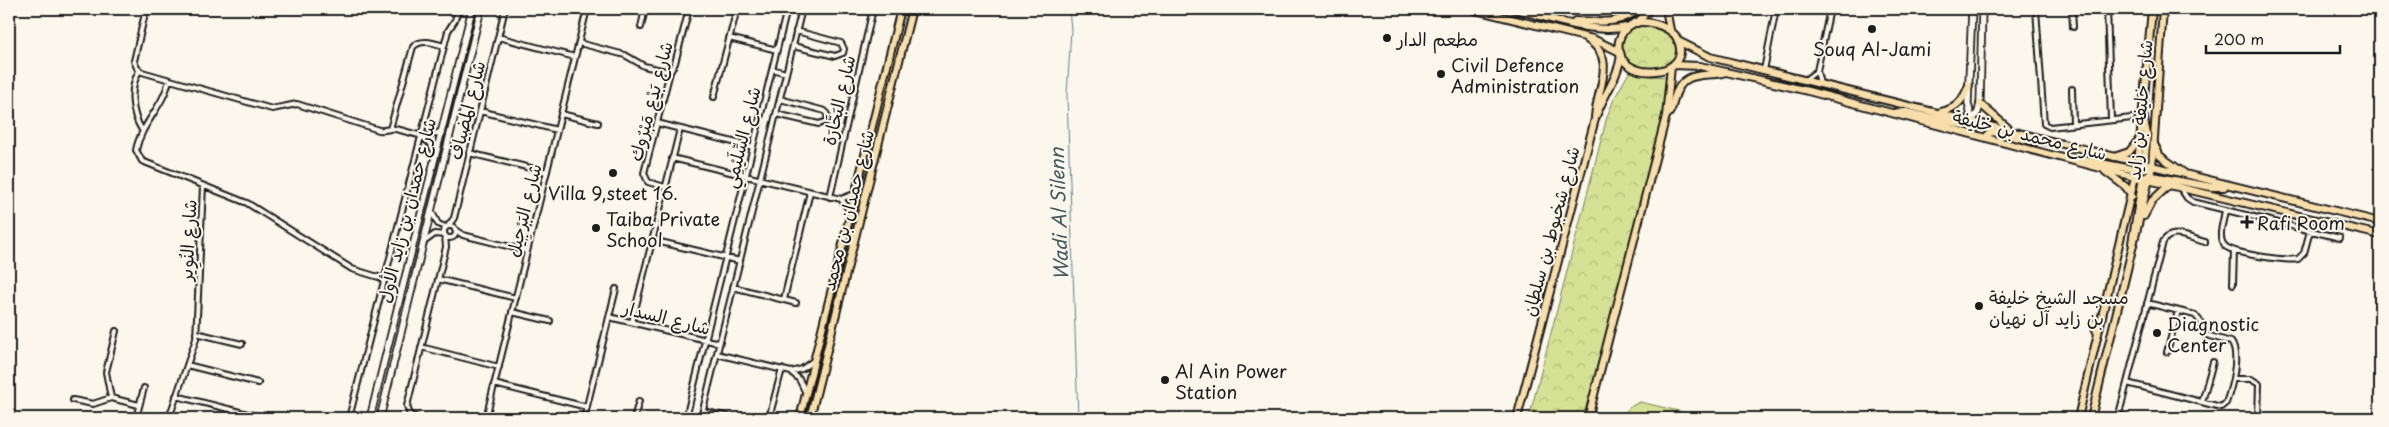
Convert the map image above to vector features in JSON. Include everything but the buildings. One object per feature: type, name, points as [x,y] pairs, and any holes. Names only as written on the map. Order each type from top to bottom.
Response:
[{"type":"main road","name":"شارع حمدان بن زايد الأول","points":[[370,418],[472,9]]},
{"type":"main road","name":"شارع حمدان بن زايد الأول","points":[[380,418],[482,9]]},
{"type":"main road","name":"شارع حمدان بن محمد","points":[[800,418],[901,9]]},
{"type":"main road","name":"شارع حمدان بن محمد","points":[[810,418],[912,9]]},
{"type":"main road","points":[[1471,9],[1604,43],[1621,54],[1631,66],[1643,71],[1660,71],[1672,66]]},
{"type":"main road","points":[[1514,9],[1598,29],[1628,26],[1637,23],[1654,24],[1670,30]]},
{"type":"main road","points":[[1566,22],[1616,21],[1629,16],[1638,9]]},
{"type":"main road","points":[[1637,23],[1650,9]]},
{"type":"main road","points":[[1588,418],[1666,116],[1672,66],[1679,52],[1678,41],[1670,30],[1666,9]]},
{"type":"main road","points":[[1972,9],[1969,86],[1969,113],[1972,121],[1984,138],[1993,132],[2032,141],[2048,140]]},
{"type":"main road","points":[[1891,114],[1901,111],[1963,125],[1969,124],[1972,121],[1978,112],[1980,104],[1982,9]]},
{"type":"main road","name":"شارع خليفة بن زايد","points":[[2091,418],[2138,227],[2144,172],[2141,137],[2152,9]]},
{"type":"main road","name":"شارع خليفة بن زايد","points":[[2078,418],[2132,196],[2144,172],[2154,144],[2163,9]]},
{"type":"main road","points":[[1621,54],[1621,36],[1628,26]]},
{"type":"main road","points":[[1578,35],[1596,46],[1604,61],[1605,74],[1596,102],[1595,119]]},
{"type":"main road","name":"شارع محمد بن خليفة","points":[[1678,41],[1705,55],[2013,131],[2112,158],[2169,185],[2380,236]]},
{"type":"main road","name":"شارع شخبوط بن سلطان","points":[[1517,418],[1595,119],[1601,101],[1617,75],[1621,54]]},
{"type":"main road","name":"شارع محمد بن خليفة","points":[[1672,66],[1693,64],[1727,72],[2099,168],[2189,176],[2380,222]]},
{"type":"main road","points":[[1666,116],[1672,109],[1678,90],[1688,78],[1700,74],[1727,72]]},
{"type":"main road","points":[[1939,113],[1960,104],[1969,86]]},
{"type":"main road","points":[[1980,104],[1995,119],[2013,131]]},
{"type":"main road","points":[[2133,248],[2132,234],[2144,172],[2147,134],[2143,115]]},
{"type":"main road","points":[[2112,158],[2128,152],[2141,137]]},
{"type":"main road","points":[[2154,144],[2163,159],[2189,176]]},
{"type":"main road","points":[[2064,158],[2084,158],[2211,188],[2228,186]]},
{"type":"main road","points":[[2099,168],[2126,187],[2132,196]]},
{"type":"main road","points":[[2138,227],[2152,201],[2169,185]]},
{"type":"main road","points":[[2093,323],[2098,334]]},
{"type":"street","points":[[146,9],[135,58],[135,65],[139,71],[272,109],[297,104],[379,130],[390,129],[422,137],[432,136],[442,130]]},
{"type":"street","points":[[349,418],[444,46],[449,28],[455,20],[458,9]]},
{"type":"street","name":"شارع المضياف","points":[[455,230],[454,218],[505,9]]},
{"type":"street","name":"شارع البَرْجِيل","points":[[486,418],[587,9]]},
{"type":"street","points":[[641,27],[645,9]]},
{"type":"street","name":"شارع بَدْع مَبْرُوك","points":[[665,188],[650,184],[644,176],[670,72],[675,63],[689,9]]},
{"type":"street","points":[[714,97],[737,9]]},
{"type":"street","name":"شارع السِّلَيْمِي","points":[[686,418],[787,9]]},
{"type":"street","name":"شارع السِّلَيْمِي","points":[[701,418],[802,9]]},
{"type":"street","name":"شارع البَحَّارَة","points":[[830,197],[873,9]]},
{"type":"street","points":[[1764,70],[1775,14],[1778,9]]},
{"type":"street","points":[[1820,84],[1817,71],[1830,9]]},
{"type":"street","points":[[2036,9],[2042,121],[2046,126],[2132,118]]},
{"type":"street","points":[[2072,9],[2073,27]]},
{"type":"street","points":[[2107,9],[2111,119]]},
{"type":"street","points":[[793,46],[835,56],[843,53],[844,48],[841,43],[796,31]]},
{"type":"street","points":[[498,37],[576,57]]},
{"type":"street","points":[[729,38],[777,50]]},
{"type":"street","points":[[390,129],[413,47],[418,42],[424,41],[444,46]]},
{"type":"street","points":[[579,43],[625,55],[644,66],[670,72]]},
{"type":"street","points":[[772,69],[786,73]]},
{"type":"street","points":[[139,71],[134,80],[133,96],[134,110],[142,130]]},
{"type":"street","points":[[1805,80],[1817,71]]},
{"type":"street","name":"شارع النُوِير","points":[[169,80],[149,123],[142,130],[136,150],[142,161],[203,186],[194,347],[169,418]]},
{"type":"street","points":[[2072,89],[2073,123]]},
{"type":"street","points":[[776,114],[819,124],[827,121],[828,117],[825,111],[780,99]]},
{"type":"street","points":[[480,111],[557,130]]},
{"type":"street","points":[[561,114],[598,123]]},
{"type":"street","points":[[657,123],[753,147]]},
{"type":"street","points":[[632,322],[680,129]]},
{"type":"street","points":[[422,137],[431,144],[436,154]]},
{"type":"street","points":[[469,153],[547,172]]},
{"type":"street","points":[[672,158],[830,197],[841,199],[856,193]]},
{"type":"street","points":[[203,186],[247,203],[352,269],[385,279]]},
{"type":"street","points":[[2180,188],[2191,202],[2340,238]]},
{"type":"street","points":[[784,300],[810,192]]},
{"type":"street","points":[[841,199],[851,212]]},
{"type":"street","points":[[432,210],[438,224],[463,235],[528,251]]},
{"type":"street","points":[[2225,210],[2222,241],[2226,247],[2234,251],[2286,260],[2300,258],[2304,253],[2310,230]]},
{"type":"street","name":"شارع المضياف","points":[[447,227],[454,218]]},
{"type":"street","points":[[2330,235],[2333,224]]},
{"type":"street","points":[[418,418],[410,415],[407,406],[446,247],[445,235],[447,227]]},
{"type":"street","points":[[446,247],[453,237],[455,230]]},
{"type":"street","points":[[424,242],[435,234],[453,237],[463,235]]},
{"type":"street","points":[[2118,418],[2165,238],[2176,234],[2205,242]]},
{"type":"street","points":[[652,240],[740,262]]},
{"type":"street","points":[[2233,284],[2234,251]]},
{"type":"street","points":[[438,279],[516,298]]},
{"type":"street","points":[[733,287],[796,303]]},
{"type":"street","name":"شارع السدار","points":[[584,418],[616,289]]},
{"type":"street","points":[[2127,383],[2224,406],[2234,378],[2234,350],[2232,343],[2205,335],[2201,331],[2200,321],[2196,316],[2147,303]]},
{"type":"street","points":[[2167,352],[2178,311]]},
{"type":"street","points":[[512,312],[550,322]]},
{"type":"street","name":"شارع السدار","points":[[609,317],[719,344]]},
{"type":"street","points":[[112,398],[106,372],[116,331]]},
{"type":"street","points":[[196,333],[242,344]]},
{"type":"street","points":[[421,347],[499,367]]},
{"type":"street","points":[[717,354],[791,372],[802,369],[814,359]]},
{"type":"street","points":[[2202,402],[2212,362]]},
{"type":"street","points":[[187,365],[258,383]]},
{"type":"street","points":[[769,418],[782,370]]},
{"type":"street","points":[[791,372],[802,383],[806,394]]},
{"type":"street","points":[[2234,378],[2250,378],[2259,384],[2258,418]]},
{"type":"street","points":[[494,384],[586,407]]},
{"type":"street","points":[[136,418],[144,388]]},
{"type":"street","points":[[176,396],[265,418]]},
{"type":"street","points":[[73,400],[93,404],[112,398],[140,405]]},
{"type":"street","points":[[634,418],[639,401]]},
{"type":"street","points":[[703,411],[732,418]]},
{"type":"green space","points":[[1637,26],[1658,28],[1673,36],[1677,52],[1669,66],[1656,68],[1640,66],[1624,57],[1622,47],[1624,38],[1628,31]]},
{"type":"green space","points":[[1631,69],[1650,76],[1669,77],[1668,102],[1586,418],[1543,414],[1529,418],[1607,117],[1614,99]]},
{"type":"green space","points":[[1640,402],[1708,418],[1621,418],[1630,407]]},
{"type":"waterway","name":"Wadi Al Silenn","points":[[1069,9],[1071,30],[1067,95],[1078,418]]},
{"type":"place","name":"Souq Al-Jami","points":[[1872,29]]},
{"type":"place","name":"مطعم الدار","points":[[1387,38]]},
{"type":"place","name":"Civil Defence Administration","points":[[1441,74]]},
{"type":"place","name":"Villa 9,steet 16.","points":[[613,173]]},
{"type":"place","name":"Rafi Room","points":[[2247,222]]},
{"type":"place","name":"Taiba Private School","points":[[596,228]]},
{"type":"place","name":"مسجد الشيخ خليفة بن زايد آل نهيان","points":[[1979,306]]},
{"type":"place","name":"Diagnostic Center","points":[[2157,333]]},
{"type":"place","name":"Al Ain Power Station","points":[[1165,380]]}]
